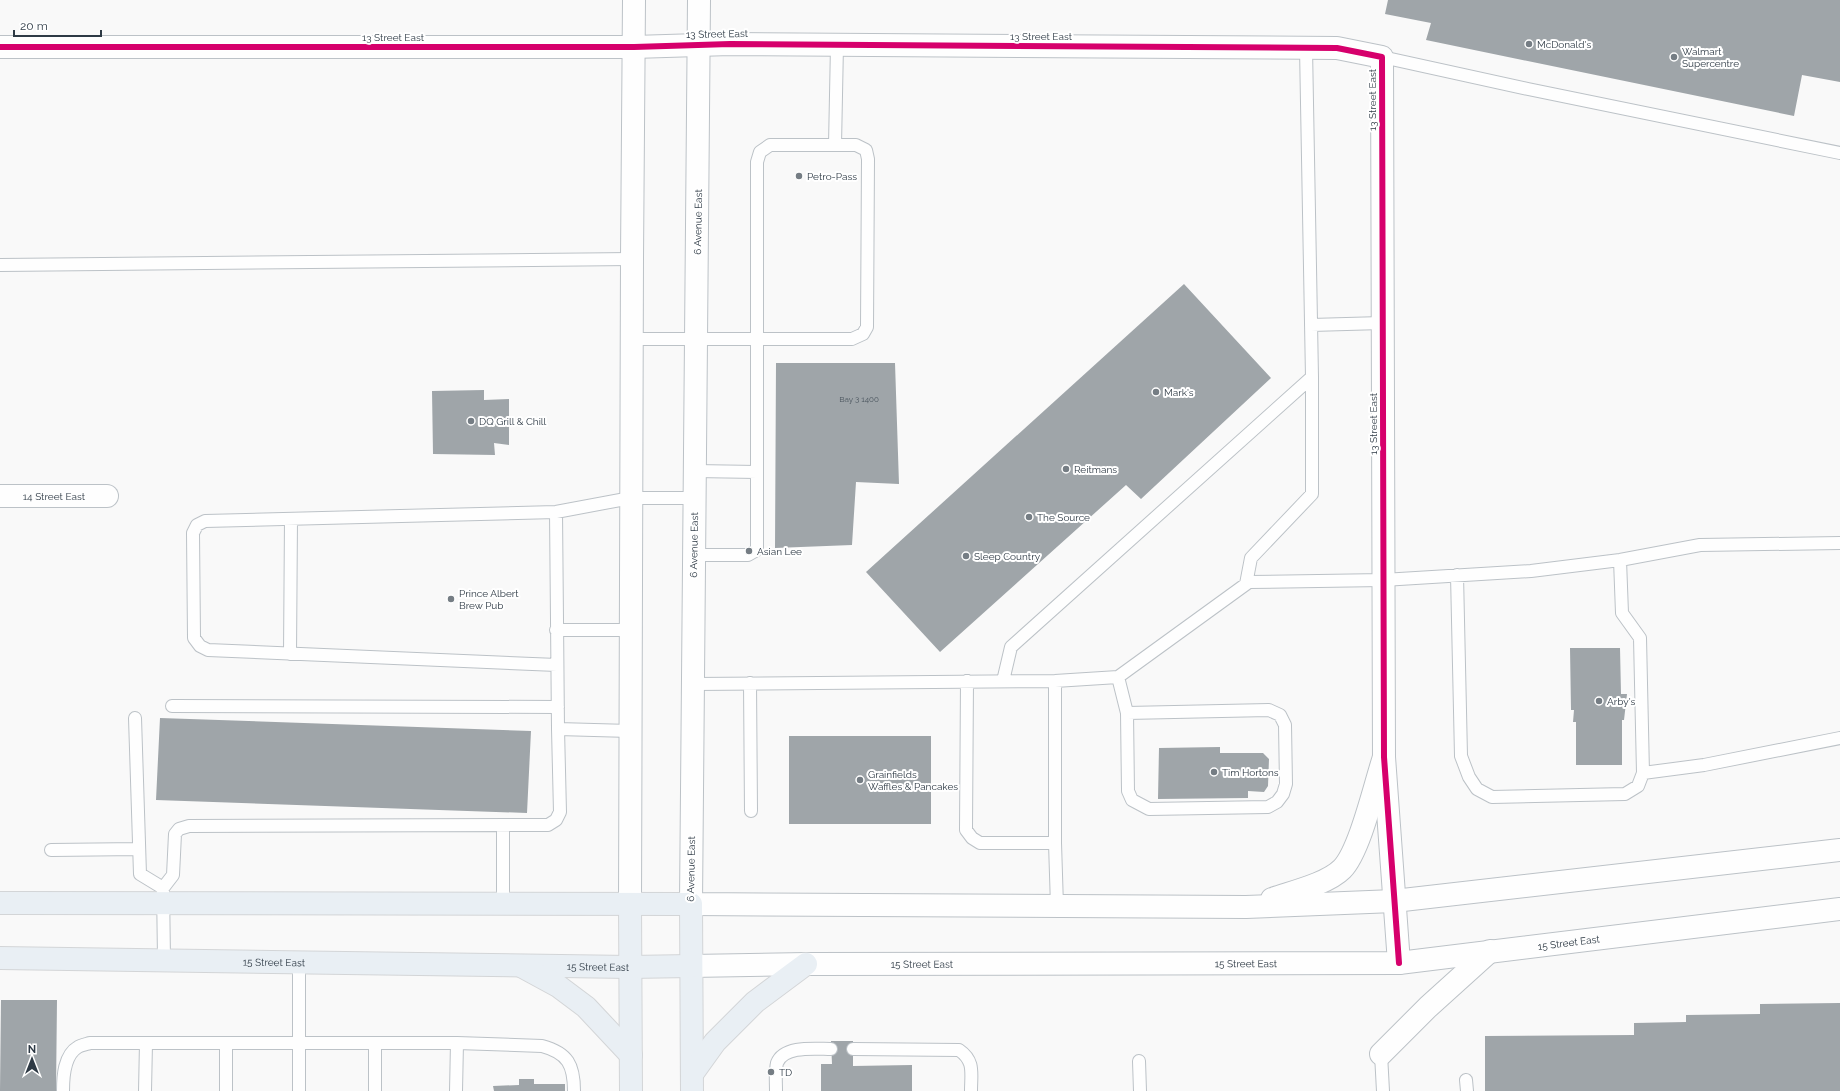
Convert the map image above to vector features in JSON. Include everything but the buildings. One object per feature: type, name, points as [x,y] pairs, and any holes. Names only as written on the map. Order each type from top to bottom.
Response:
[{"type":"main road","points":[[631,1091],[630,731],[634,0]]},
{"type":"main road","name":"6 Avenue East","points":[[692,1082],[691,904],[699,0]]},
{"type":"main road","name":"13 Street East","points":[[0,47],[634,47],[699,44],[1337,48],[1382,57],[1384,757]]},
{"type":"main road","name":"14 Street East","points":[[0,496],[107,496]]},
{"type":"main road","points":[[1384,757],[1399,963]]},
{"type":"main road","points":[[1246,907],[1325,880],[1342,869],[1349,860],[1357,841],[1384,757]]},
{"type":"main road","points":[[0,903],[163,896],[502,904],[1246,907],[1394,901],[1840,850]]},
{"type":"main road","name":"15 Street East","points":[[0,958],[164,959],[300,963],[630,967],[806,964],[1399,963],[1840,909]]},
{"type":"main road","points":[[1381,1054],[1428,1007],[1490,952]]},
{"type":"main road","points":[[692,1082],[715,1042],[755,1002],[806,964]]},
{"type":"main road","points":[[520,966],[558,986],[586,1007],[631,1055]]},
{"type":"lane","points":[[835,145],[837,45]]},
{"type":"lane","points":[[1246,584],[1251,558],[1312,494],[1312,377],[1306,48]]},
{"type":"lane","points":[[1382,57],[1528,89],[1840,153]]},
{"type":"lane","points":[[632,339],[696,339],[758,339],[852,339],[862,334],[867,327],[868,159],[866,150],[856,145],[770,145],[760,152],[757,162],[758,339],[756,551],[748,556],[694,556]]},
{"type":"lane","points":[[0,265],[632,259]]},
{"type":"lane","points":[[1311,325],[1382,323]]},
{"type":"lane","points":[[1003,681],[1011,647],[1312,377]]},
{"type":"lane","points":[[695,471],[757,472]]},
{"type":"lane","points":[[557,665],[208,650],[200,646],[194,638],[193,533],[197,525],[205,521],[556,512],[631,498],[695,498]]},
{"type":"lane","points":[[164,959],[163,896],[173,875],[175,834],[179,829],[189,826],[548,825],[556,820],[560,812],[556,630],[556,512]]},
{"type":"lane","points":[[290,654],[291,519]]},
{"type":"lane","points":[[693,684],[1055,681],[1118,677],[1249,582],[1383,580],[1532,571],[1620,560],[1700,545],[1840,543]]},
{"type":"lane","points":[[1457,575],[1461,756],[1469,777],[1477,789],[1492,797],[1625,794],[1638,786],[1643,773],[1640,638],[1622,613],[1620,560]]},
{"type":"lane","points":[[556,630],[631,630]]},
{"type":"lane","points":[[1118,677],[1126,713],[1128,791],[1132,800],[1139,805],[1149,809],[1268,807],[1277,802],[1283,794],[1286,784],[1285,725],[1280,715],[1269,710],[1126,713]]},
{"type":"lane","points":[[967,681],[966,830],[972,838],[980,843],[1055,843]]},
{"type":"lane","points":[[1055,681],[1056,906]]},
{"type":"lane","points":[[750,683],[751,811]]},
{"type":"lane","points":[[172,706],[558,707]]},
{"type":"lane","points":[[135,718],[140,874],[163,896]]},
{"type":"lane","points":[[558,729],[630,731]]},
{"type":"lane","points":[[1643,773],[1704,765],[1840,738]]},
{"type":"lane","points":[[502,904],[503,825]]},
{"type":"lane","points":[[52,850],[139,849]]},
{"type":"lane","points":[[299,1091],[300,963]]},
{"type":"lane","points":[[63,1091],[64,1073],[69,1058],[77,1047],[90,1043],[457,1043],[542,1046],[551,1048],[558,1052],[571,1065],[574,1073],[574,1091]]},
{"type":"lane","points":[[145,1091],[146,1043]]},
{"type":"lane","points":[[456,1091],[457,1043]]},
{"type":"lane","points":[[226,1044],[226,1091]]},
{"type":"lane","points":[[375,1044],[375,1091]]},
{"type":"lane","points":[[776,1091],[778,1062],[783,1055],[792,1051],[831,1049]]},
{"type":"lane","points":[[853,1049],[958,1050],[967,1055],[971,1065],[971,1091]]},
{"type":"lane","points":[[1381,1054],[1383,1091]]},
{"type":"lane","points":[[1139,1061],[1140,1091]]},
{"type":"cycle path","points":[[0,47],[634,47],[730,44],[1337,48],[1382,57],[1384,757],[1399,963]]},
{"type":"place","name":"McDonald's","points":[[1529,44]]},
{"type":"place","name":"Walmart Supercentre","points":[[1674,57]]},
{"type":"place","name":"Petro-Pass","points":[[799,176]]},
{"type":"place","name":"Mark's","points":[[1156,392]]},
{"type":"place","name":"DQ Grill & Chill","points":[[471,421]]},
{"type":"place","name":"Reitmans","points":[[1066,469]]},
{"type":"place","name":"The Source","points":[[1029,517]]},
{"type":"place","name":"Asian Lee","points":[[749,551]]},
{"type":"place","name":"Sleep Country","points":[[966,556]]},
{"type":"place","name":"Prince Albert Brew Pub","points":[[451,599]]},
{"type":"place","name":"Arby's","points":[[1599,701]]},
{"type":"place","name":"Tim Hortons","points":[[1214,772]]},
{"type":"place","name":"Grainfields Waffles & Pancakes","points":[[860,780]]},
{"type":"place","name":"TD","points":[[771,1072]]}]
